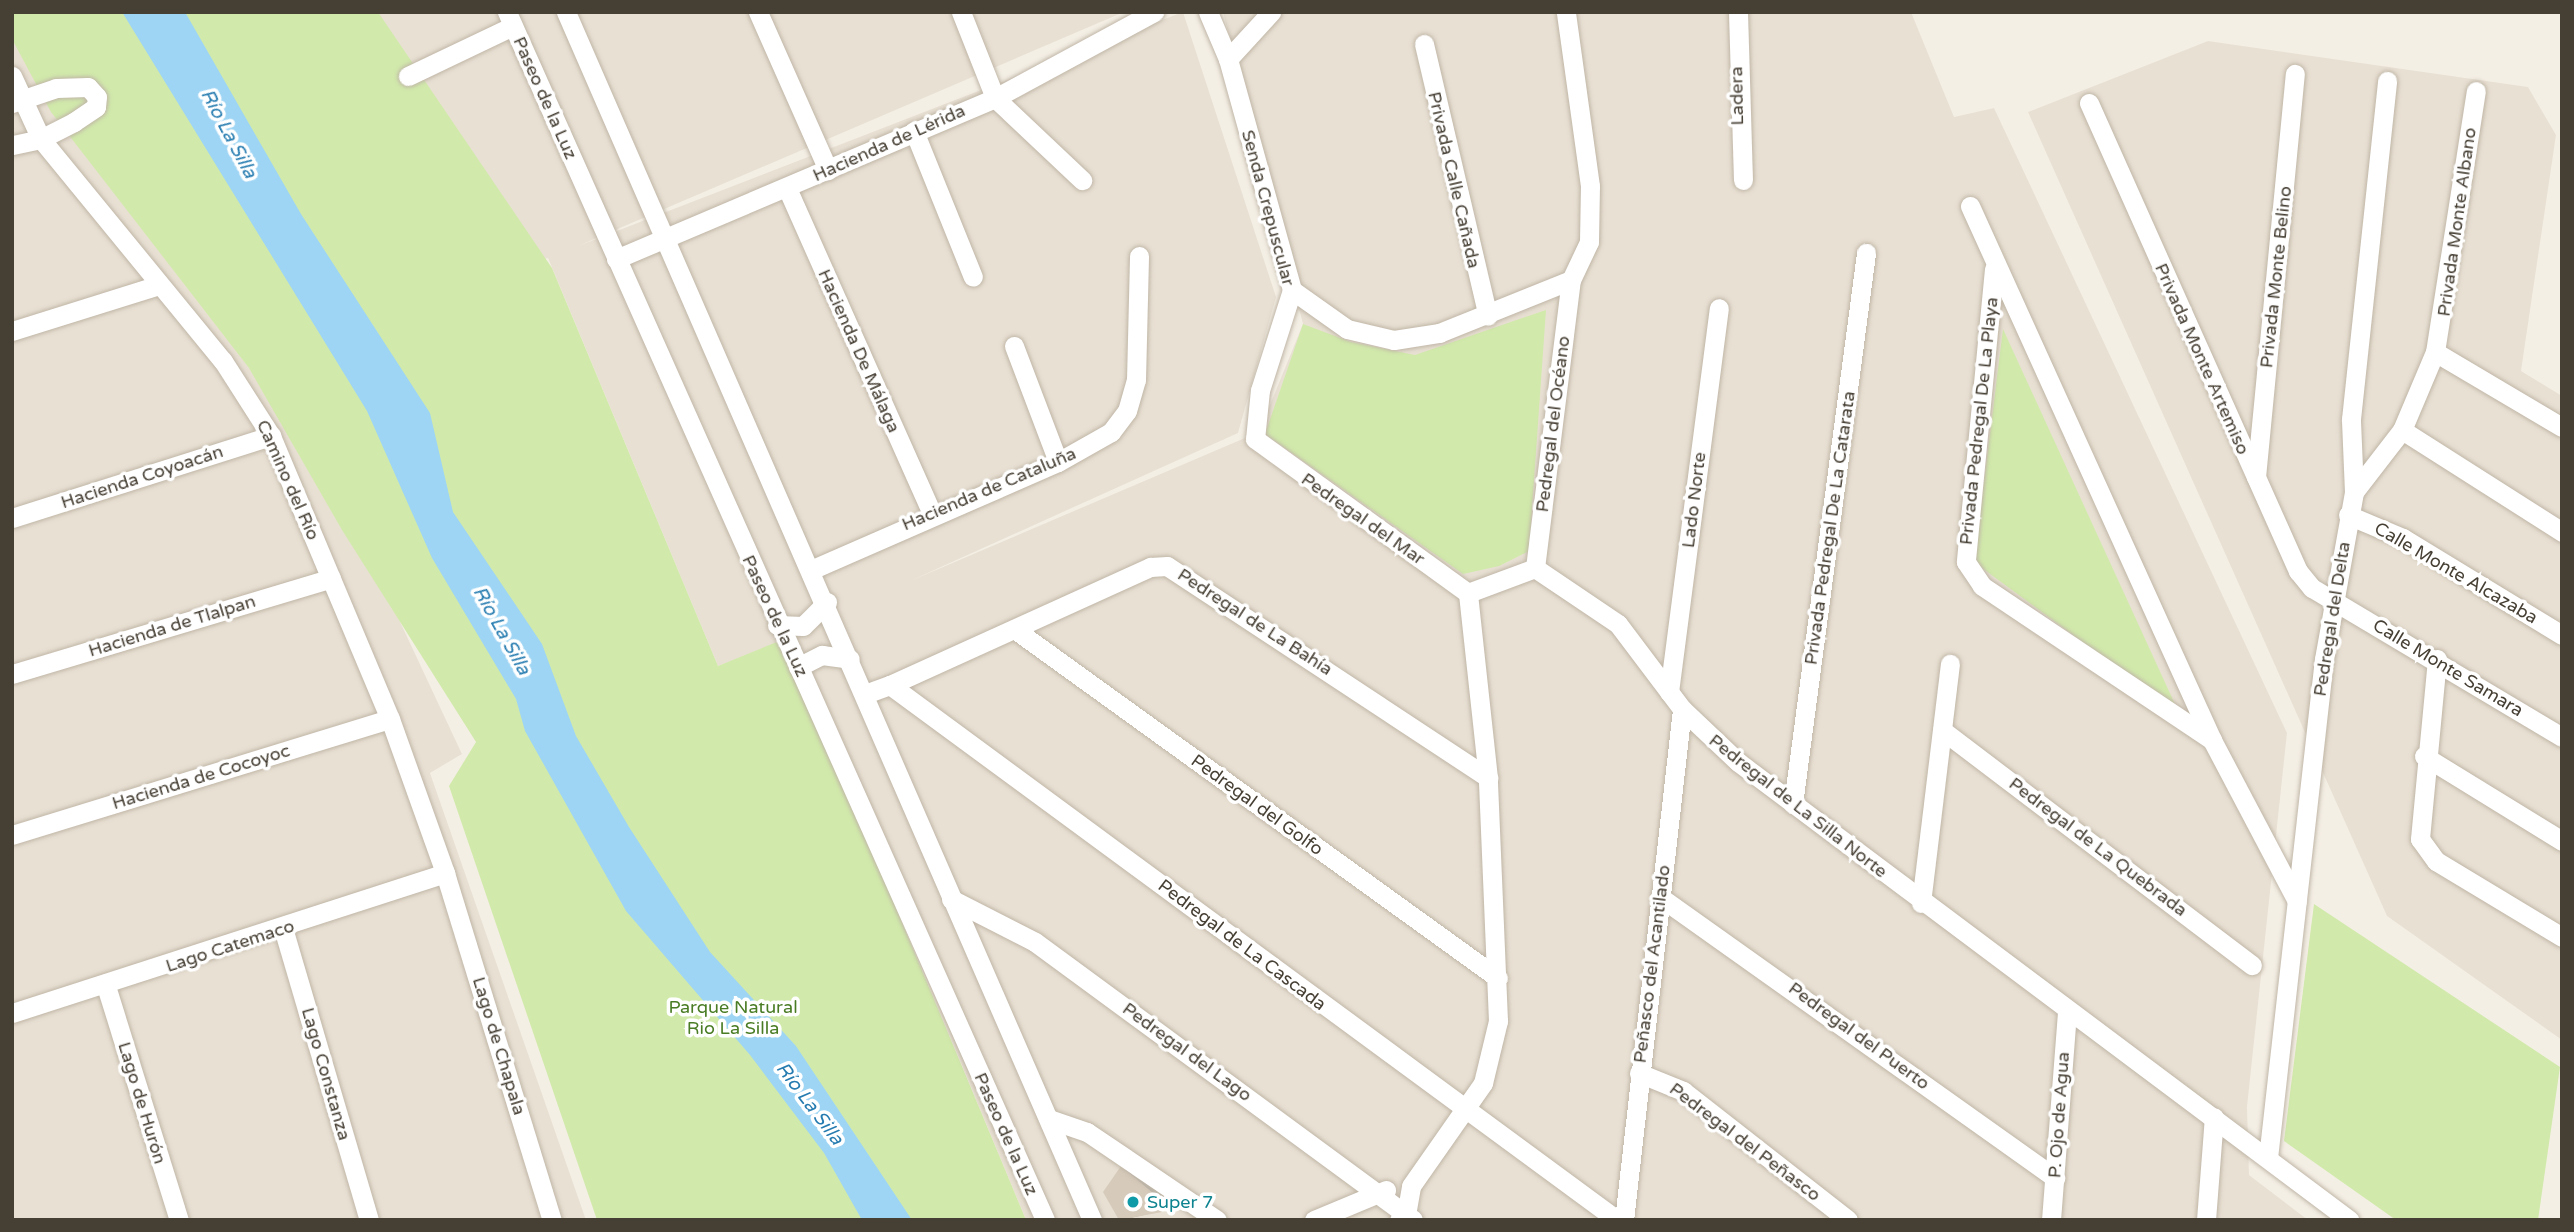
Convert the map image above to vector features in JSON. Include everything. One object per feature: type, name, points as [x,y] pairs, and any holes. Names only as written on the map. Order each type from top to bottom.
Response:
[{"type":"street","points":[[566,12],[813,569],[951,899],[1093,1220]]},
{"type":"street","points":[[758,12],[828,170]]},
{"type":"street","points":[[961,12],[995,98],[1082,180]]},
{"type":"street","name":"Hacienda de Lérida","points":[[616,259],[666,241],[995,98],[1154,12]]},
{"type":"street","name":"Senda Crepuscular","points":[[1208,12],[1228,59],[1292,290],[1259,390],[1253,432],[1258,445]]},
{"type":"street","points":[[1228,59],[1271,12]]},
{"type":"street","name":"Pedregal del Océano","points":[[1535,568],[1571,280],[1588,242],[1590,186],[1566,12]]},
{"type":"street","name":"Ladera","points":[[1738,12],[1743,180]]},
{"type":"street","points":[[408,75],[510,19]]},
{"type":"street","name":"Paseo de la Luz","points":[[510,19],[777,625],[1045,1220]]},
{"type":"street","name":"Privada Calle Cañada","points":[[1424,44],[1488,316]]},
{"type":"street","name":"Privada Monte Belino","points":[[2256,481],[2295,74]]},
{"type":"street","name":"Camino del Río","points":[[12,76],[16,102],[41,139],[156,286],[231,372],[271,436],[390,719],[445,873]]},
{"type":"street","name":"Pedregal del Delta","points":[[2268,1158],[2333,600],[2354,492],[2351,419],[2387,81]]},
{"type":"street","points":[[12,145],[41,139],[96,107],[97,97],[88,87],[56,88],[16,102]]},
{"type":"street","name":"Privada Monte Albano","points":[[2354,492],[2402,430],[2435,352],[2476,91]]},
{"type":"street","name":"Privada Monte Artemiso","points":[[2089,103],[2298,571],[2333,600]]},
{"type":"street","points":[[914,131],[973,277]]},
{"type":"street","name":"Hacienda De Málaga","points":[[787,188],[932,513]]},
{"type":"street","name":"Privada Pedregal De La Playa","points":[[1970,206],[1994,268],[2212,740],[2297,901]]},
{"type":"street","name":"Privada Pedregal De La Catarata","points":[[1793,804],[1866,253]]},
{"type":"street","name":"Hacienda de Cataluña","points":[[813,569],[932,513],[1058,463],[1111,432],[1127,411],[1136,380],[1139,256]]},
{"type":"street","name":"Privada Pedregal De La Playa","points":[[1994,268],[1966,562],[1982,586],[2212,740]]},
{"type":"street","points":[[1292,290],[1347,329],[1378,339],[1410,340],[1488,316],[1571,280]]},
{"type":"street","points":[[12,331],[156,286]]},
{"type":"street","name":"Lado Norte","points":[[1669,692],[1719,308]]},
{"type":"street","points":[[1014,346],[1058,463]]},
{"type":"street","points":[[2435,352],[2562,427]]},
{"type":"street","points":[[2402,430],[2562,532]]},
{"type":"street","name":"Hacienda Coyoacán","points":[[12,518],[271,436]]},
{"type":"street","name":"Pedregal del Mar","points":[[1258,445],[1468,593]]},
{"type":"street","name":"Calle Monte Alcazaba","points":[[2348,515],[2403,538],[2562,635]]},
{"type":"street","name":"Pedregal de La Bahía","points":[[890,685],[1017,631],[1150,567],[1175,568],[1488,778]]},
{"type":"street","points":[[1406,1218],[1411,1186],[1464,1110],[1496,1043],[1498,978],[1488,778],[1468,593],[1535,568]]},
{"type":"street","name":"Pedregal de La Silla Norte","points":[[1535,568],[1618,624],[1682,709],[1793,804],[1921,903],[2214,1117],[2349,1220]]},
{"type":"street","name":"Hacienda de Tlalpan","points":[[12,674],[331,578]]},
{"type":"street","name":"Calle Monte Samara","points":[[2333,600],[2437,659],[2562,737]]},
{"type":"street","points":[[777,625],[803,626],[827,602]]},
{"type":"street","name":"Pedregal del Golfo","points":[[1017,631],[1498,978]]},
{"type":"street","points":[[798,667],[822,655],[850,659]]},
{"type":"street","points":[[2437,659],[2418,824],[2425,849],[2562,937]]},
{"type":"street","points":[[1921,903],[1950,664]]},
{"type":"street","points":[[865,694],[890,685]]},
{"type":"street","name":"Pedregal de La Cascada","points":[[890,685],[1616,1220]]},
{"type":"street","name":"Peñasco del Acantilado","points":[[1624,1220],[1682,709]]},
{"type":"street","name":"Hacienda de Cocoyoc","points":[[12,835],[390,719]]},
{"type":"street","name":"Pedregal de La Quebrada","points":[[1942,730],[2252,965]]},
{"type":"street","points":[[2424,756],[2562,841]]},
{"type":"street","name":"Lago Catemaco","points":[[12,1013],[106,986],[445,873]]},
{"type":"street","name":"Lago de Chapala","points":[[445,873],[552,1220]]},
{"type":"street","name":"Pedregal del Puerto","points":[[1660,897],[2055,1178]]},
{"type":"street","name":"Pedregal del Lago","points":[[951,899],[1035,942],[1378,1192],[1406,1218]]},
{"type":"street","name":"Lago Constanza","points":[[283,928],[369,1220]]},
{"type":"street","name":"Lago de Hurón","points":[[106,986],[179,1220]]},
{"type":"street","name":"P. Ojo de Agua","points":[[2051,1220],[2067,1010]]},
{"type":"street","name":"Pedregal del Peñasco","points":[[1639,1073],[1683,1091],[1847,1220]]},
{"type":"street","points":[[2206,1220],[2214,1117]]},
{"type":"street","points":[[1049,1119],[1087,1132],[1217,1220]]},
{"type":"street","points":[[1314,1220],[1378,1192],[1411,1186]]},
{"type":"shaded area","points":[[12,12],[290,387],[462,754],[430,773],[586,1220],[12,1220]]},
{"type":"shaded area","points":[[359,12],[1124,12],[578,246],[1183,12],[1276,297],[1238,433],[910,581],[1259,432],[1303,324],[1223,12],[1911,12],[1954,117],[1994,108],[2287,733],[2247,1107],[2249,1175],[2308,1220],[1026,1220],[785,640],[718,666],[548,258],[494,272]]},
{"type":"shaded area","points":[[2208,41],[2528,87],[2556,135],[2521,371],[2562,396],[2562,1040],[2387,916],[2028,112]]},
{"type":"green space","name":"Parque Natural Rio La Silla","points":[[12,12],[378,12],[552,268],[718,666],[784,639],[1026,1220],[597,1220],[449,786],[476,742],[342,530],[249,368],[51,112],[12,39]]},
{"type":"green space","points":[[1546,310],[1529,551],[1499,566],[1463,574],[1265,434],[1303,324],[1351,342],[1415,355]]},
{"type":"green space","points":[[2003,329],[2179,713],[1974,562]]},
{"type":"green space","points":[[2314,904],[2560,1067],[2538,1220],[2396,1220],[2284,1141]]},
{"type":"water","name":"Río La Silla","points":[[122,12],[185,12],[301,214],[430,413],[453,512],[542,644],[576,736],[629,827],[710,952],[796,1046],[912,1220],[862,1220],[824,1153],[750,1055],[626,911],[525,731],[516,699],[432,558],[367,411]]},
{"type":"building","name":"Super 7","points":[[1121,1166],[1153,1193],[1162,1212],[1119,1220],[1103,1192]]},
{"type":"place","name":"Super 7","points":[[1133,1202]]}]
